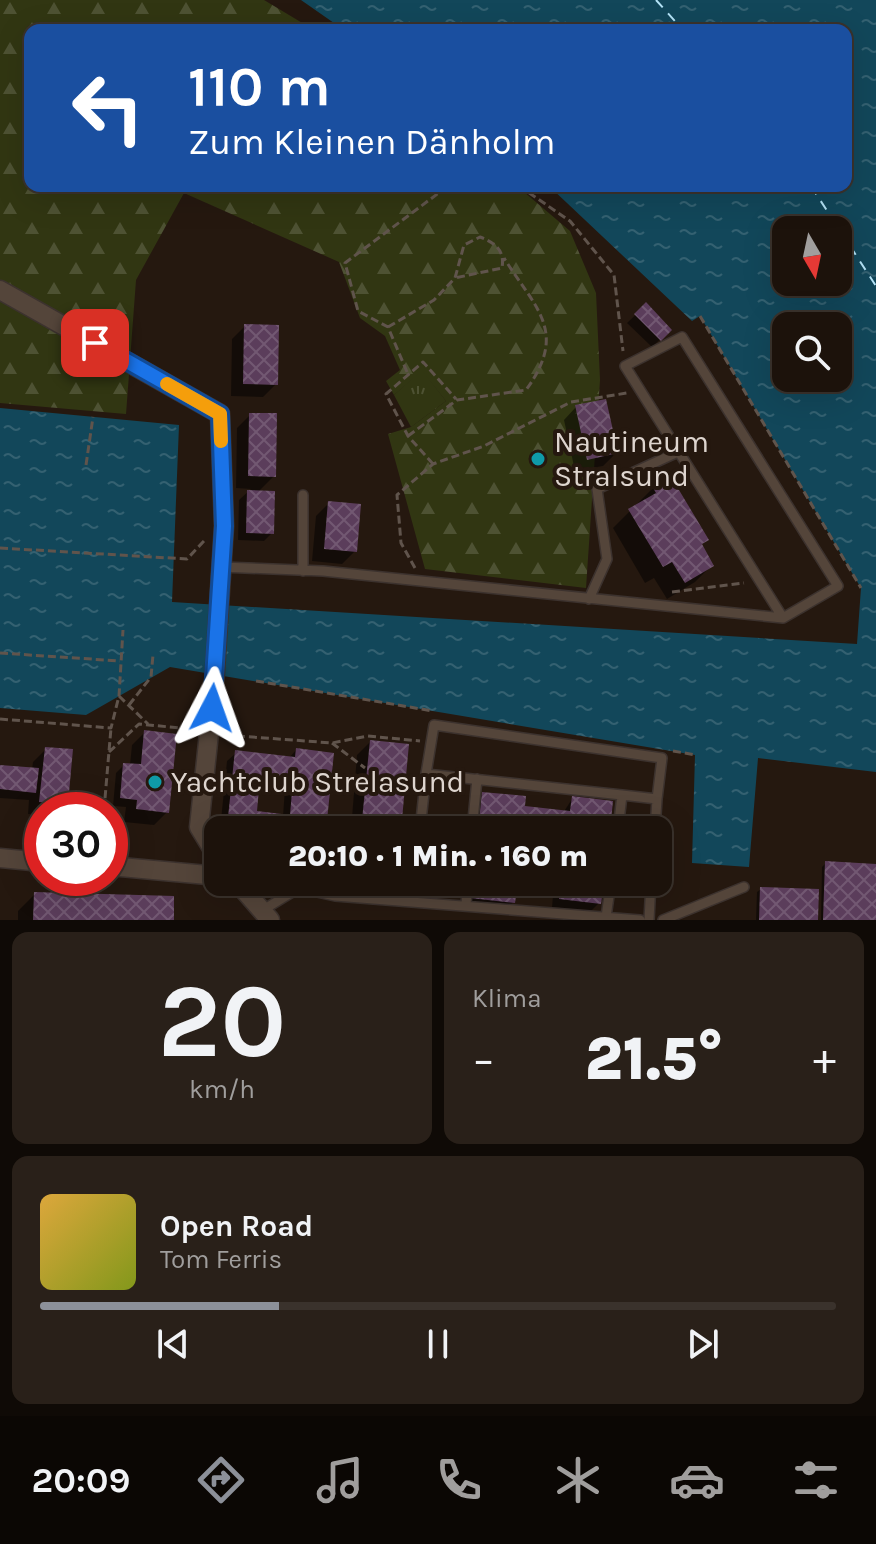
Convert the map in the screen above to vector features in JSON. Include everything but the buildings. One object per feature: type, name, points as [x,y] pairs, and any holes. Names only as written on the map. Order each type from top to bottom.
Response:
[{"type":"street","points":[[0,290],[220,414],[220,594],[199,827],[204,835]]},
{"type":"street","points":[[0,858],[24,860]]},
{"type":"street","points":[[128,868],[204,875]]},
{"type":"street","points":[[249,896],[266,915]]},
{"type":"lane","points":[[221,567],[303,571],[783,618],[838,586],[682,337],[625,366],[783,618]]},
{"type":"lane","points":[[589,599],[607,559],[597,489],[678,452]]},
{"type":"lane","points":[[303,495],[303,571]]},
{"type":"lane","points":[[422,816],[434,725],[662,758],[656,816]]},
{"type":"lane","points":[[426,774],[657,799]]},
{"type":"lane","points":[[473,816],[477,779]]},
{"type":"lane","points":[[620,816],[622,795]]},
{"type":"lane","points":[[663,920],[744,887]]},
{"type":"lane","points":[[266,915],[299,888],[335,896],[640,920]]},
{"type":"lane","points":[[412,901],[413,896]]},
{"type":"lane","points":[[466,904],[467,896]]},
{"type":"lane","points":[[606,917],[609,896]]},
{"type":"lane","points":[[649,920],[650,896]]},
{"type":"path","points":[[407,372],[388,327],[358,311],[345,263],[440,192]]},
{"type":"path","points":[[528,192],[570,221],[614,275],[625,366]]},
{"type":"path","points":[[388,327],[434,300],[455,278],[464,245],[480,237],[496,244],[528,297],[543,311],[546,339],[541,369],[526,390],[457,400],[408,436]]},
{"type":"path","points":[[455,278],[490,273],[502,268],[504,258]]},
{"type":"path","points":[[700,316],[861,588]]},
{"type":"path","points":[[433,464],[408,436],[386,394],[407,372],[423,362],[457,400]]},
{"type":"path","points":[[422,582],[401,543],[397,495],[433,464],[484,446],[571,402],[640,391]]},
{"type":"path","points":[[86,465],[93,417]]},
{"type":"path","points":[[0,548],[187,559],[198,544]]},
{"type":"path","points":[[652,605],[659,597],[683,589],[759,582]]},
{"type":"path","points":[[106,792],[111,728],[119,696],[123,630]]},
{"type":"path","points":[[0,653],[121,661]]},
{"type":"path","points":[[129,705],[151,677],[153,655]]},
{"type":"path","points":[[119,696],[149,725]]},
{"type":"path","points":[[0,719],[111,728]]},
{"type":"path","points":[[109,752],[139,724],[332,743],[368,736],[431,742]]},
{"type":"path","points":[[332,743],[363,766]]},
{"type":"green space","points":[[0,0],[264,0],[304,24],[24,24],[24,192],[524,192],[570,231],[596,293],[600,380],[586,588],[425,569],[388,434],[411,427],[446,401],[422,371],[394,395],[386,381],[400,370],[385,336],[360,318],[339,262],[184,193],[136,280],[126,414],[0,403]]},
{"type":"green space","points":[[422,370],[446,401],[411,427],[394,395]]},
{"type":"water","points":[[301,0],[876,0],[876,772],[758,758],[749,867],[692,863],[695,755],[170,667],[86,715],[0,708],[0,408],[179,425],[172,602],[857,644],[861,588],[700,316],[692,321],[555,192],[852,192],[852,24],[335,24]]},
{"type":"ferry route","points":[[656,0],[678,24]]},
{"type":"ferry route","points":[[815,192],[876,286]]},
{"type":"slow traffic","points":[[167,384],[220,414],[221,441]]},
{"type":"place","name":"Nautineum Stralsund","points":[[538,459]]},
{"type":"place","name":"Yachtclub Strelasund","points":[[155,782]]},
{"type":"route","points":[[95,343],[220,414],[224,526],[212,708]]}]
